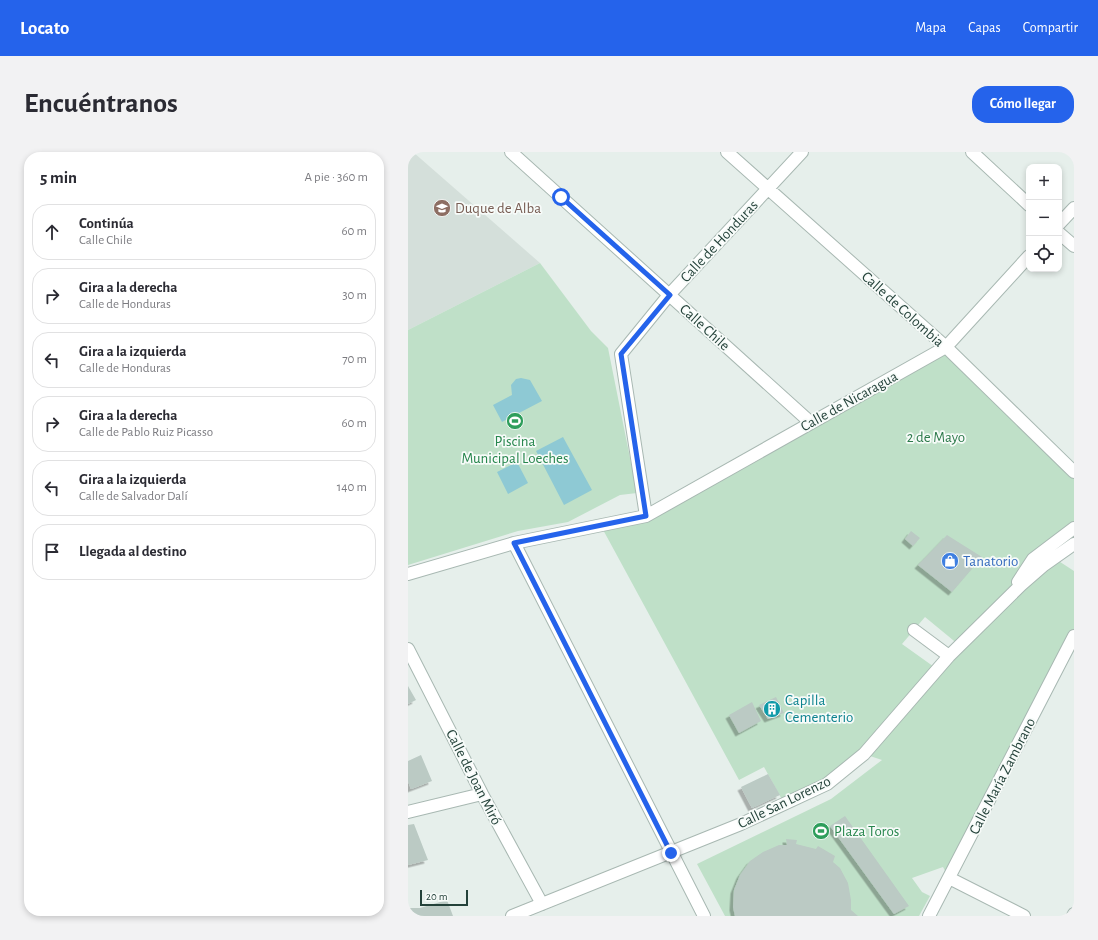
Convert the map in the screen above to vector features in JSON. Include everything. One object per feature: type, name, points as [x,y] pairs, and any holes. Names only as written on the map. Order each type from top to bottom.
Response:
[{"type":"street","name":"Calle Chile","points":[[511,152],[810,422]]},
{"type":"street","name":"Calle de Colombia","points":[[726,152],[946,347],[1074,472]]},
{"type":"street","name":"Calle de Honduras","points":[[646,516],[621,354],[670,295],[802,152]]},
{"type":"street","points":[[972,152],[1026,202]]},
{"type":"street","points":[[1062,221],[1074,208]]},
{"type":"street","points":[[1062,236],[1074,246]]},
{"type":"street","name":"Calle de Nicaragua","points":[[408,574],[514,543],[646,516],[810,422],[946,347],[1026,259]]},
{"type":"street","points":[[1008,598],[1033,559],[1074,528]]},
{"type":"street","points":[[514,543],[704,916]]},
{"type":"street","name":"Calle San Lorenzo","points":[[512,916],[775,810],[826,784],[864,754],[949,656],[1021,585],[1044,565],[1074,544]]},
{"type":"street","points":[[914,630],[949,656]]},
{"type":"street","name":"Calle María Zambrano","points":[[930,916],[1074,636]]},
{"type":"street","name":"Calle de Joan Miró","points":[[409,654],[482,794],[542,904]]},
{"type":"street","points":[[408,812],[482,794]]},
{"type":"street","points":[[949,878],[1024,916]]},
{"type":"shaded area","name":"Duque de Alba","points":[[408,152],[413,152],[540,263],[408,330]]},
{"type":"green space","name":"Piscina Municipal Loeches","points":[[540,263],[591,331],[608,348],[637,493],[620,495],[568,522],[518,531],[408,565],[408,330]]},
{"type":"green space","name":"2 de Mayo","points":[[946,347],[1074,472],[1074,528],[1037,555],[1054,558],[1074,571],[1074,637],[949,878],[943,867],[912,878],[922,892],[930,896],[919,916],[725,916],[697,864],[831,799],[882,760],[864,754],[785,805],[764,767],[739,780],[601,526],[646,516]],"holes":[[[925,617],[959,645],[937,669],[902,644]]]},
{"type":"water","points":[[521,378],[530,380],[542,401],[502,422],[493,405],[512,395],[511,385],[516,379]]},
{"type":"water","points":[[563,437],[592,490],[564,505],[536,451]]},
{"type":"water","points":[[517,462],[528,483],[508,494],[497,472]]},
{"type":"building","points":[[911,531],[920,538],[913,546],[905,539]]},
{"type":"building","name":"Tanatorio","points":[[947,535],[982,557],[952,592],[918,565]]},
{"type":"building","points":[[408,686],[416,700],[408,704]]},
{"type":"building","name":"Capilla Cementerio","points":[[776,697],[784,713],[768,719],[759,705]]},
{"type":"building","points":[[752,702],[761,721],[739,733],[729,715]]},
{"type":"building","points":[[421,755],[432,781],[411,789],[408,781],[408,761]]},
{"type":"building","points":[[768,774],[780,795],[752,808],[741,787]]},
{"type":"building","points":[[845,816],[909,906],[894,914],[830,826]]},
{"type":"building","points":[[414,824],[428,860],[408,865],[408,825]]},
{"type":"building","points":[[786,839],[797,840],[796,844],[816,849],[818,846],[835,856],[833,862],[840,868],[848,883],[851,910],[858,916],[735,916],[733,907],[734,890],[740,875],[750,861],[763,852],[779,845],[787,845]]},
{"type":"building","points":[[447,900],[453,916],[408,916],[408,908],[420,908]]},
{"type":"place","name":"Duque de Alba","points":[[442,208]]},
{"type":"place","name":"Piscina Municipal Loeches","points":[[515,421]]},
{"type":"place","name":"Tanatorio","points":[[950,561]]},
{"type":"place","name":"Capilla Cementerio","points":[[772,709]]},
{"type":"place","name":"Plaza Toros","points":[[821,831]]},
{"type":"route","points":[[561,197],[670,295],[621,354],[646,516],[514,543],[671,853]]}]
